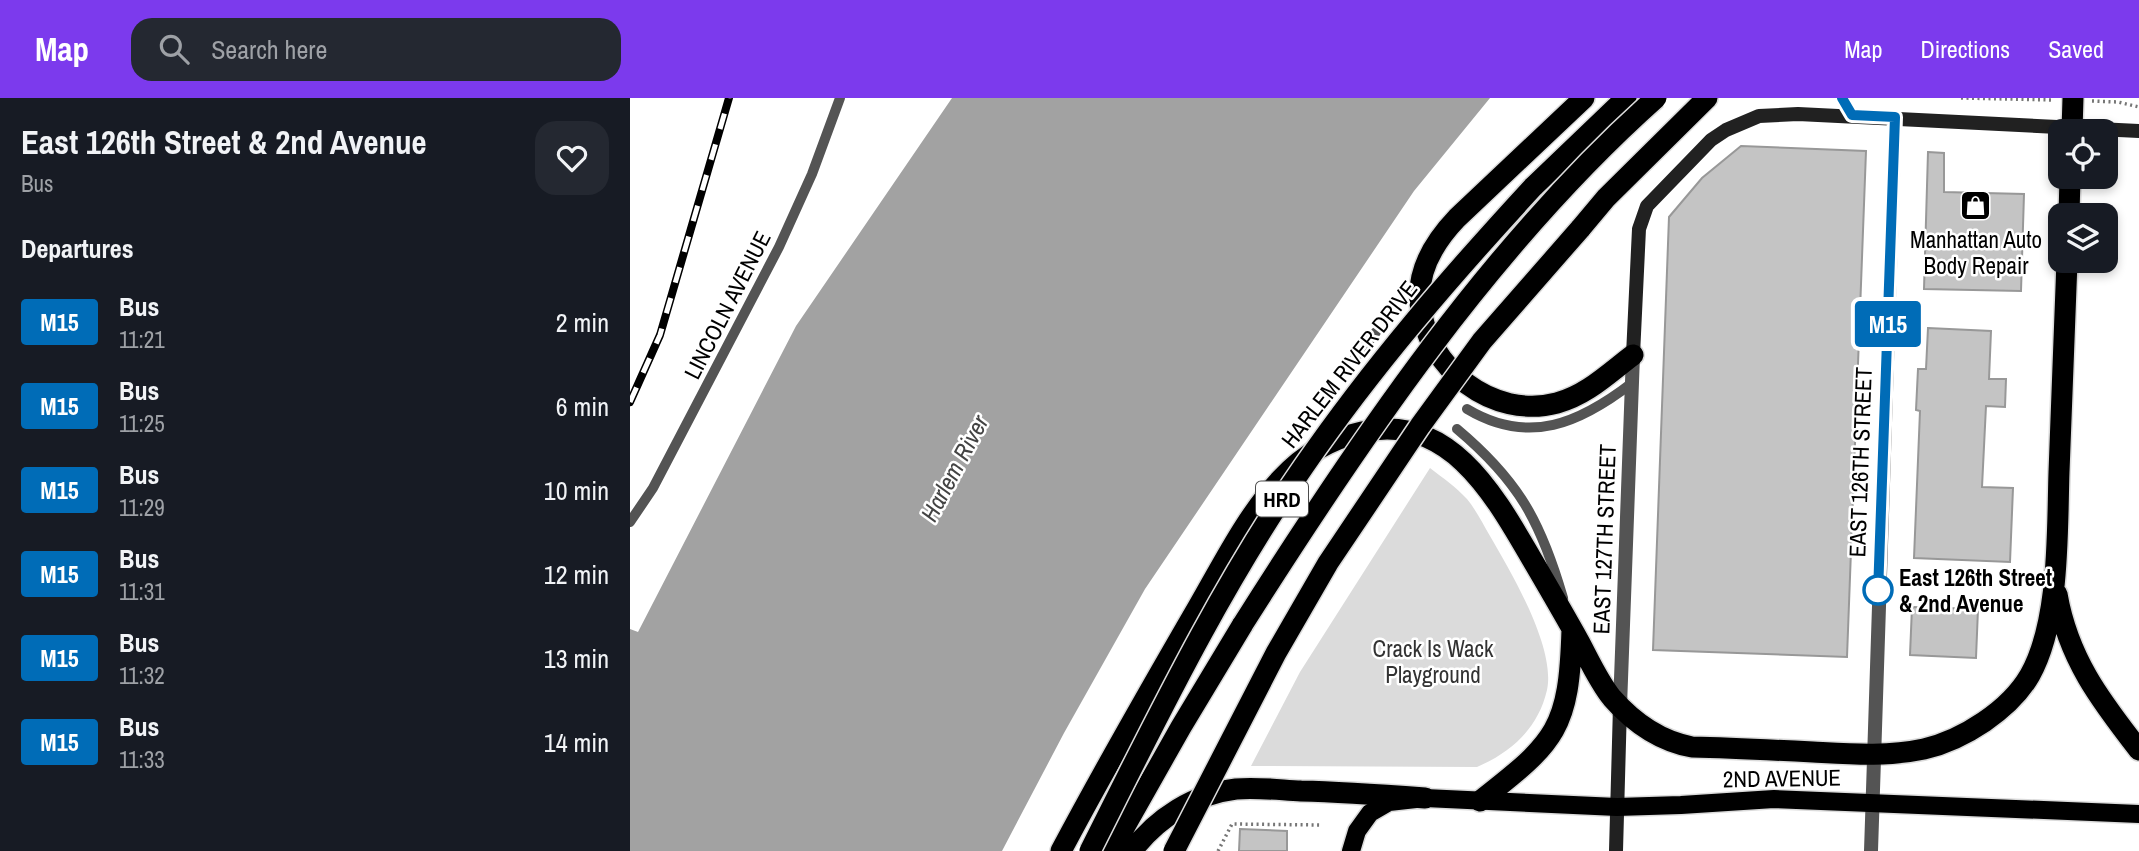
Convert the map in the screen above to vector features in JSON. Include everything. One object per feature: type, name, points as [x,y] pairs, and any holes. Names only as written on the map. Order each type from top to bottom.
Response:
[{"type":"highway","points":[[1584,98],[1457,218],[1439,239],[1427,263],[1420,288],[1422,317],[1432,343],[1448,368],[1469,386],[1507,404],[1533,407],[1569,399],[1588,390],[1633,355]]},
{"type":"highway","name":"HARLEM RIVER DRIVE","points":[[1090,851],[1195,644],[1303,467],[1365,380],[1411,323],[1534,187],[1626,98]]},
{"type":"highway","points":[[1111,851],[1208,680],[1307,525],[1366,439],[1468,301],[1520,237],[1579,173],[1656,98]]},
{"type":"highway","points":[[1174,851],[1276,653],[1328,563],[1420,426],[1482,341],[1606,198],[1707,98]]},
{"type":"highway","points":[[2074,119],[2077,100]]},
{"type":"highway","points":[[1061,851],[1133,718],[1259,506],[1307,454],[1355,433],[1393,428],[1418,432],[1443,446],[1470,469],[1497,499],[1603,685],[1620,706],[1655,734],[1684,745],[1874,755],[1925,749],[1958,736],[1990,716],[2021,688],[2037,659],[2045,636],[2055,568],[2067,273]]},
{"type":"highway","points":[[2055,568],[2061,614],[2074,654],[2084,675],[2109,712],[2139,750]]},
{"type":"highway","points":[[1480,801],[1534,758],[1558,724],[1570,686],[1572,629]]},
{"type":"highway","points":[[1132,851],[1158,823],[1180,807],[1206,796],[1237,789],[1425,798]]},
{"type":"main road","name":"EAST 127TH STREET","points":[[1633,355],[1639,229],[1647,206],[1654,197],[1711,140],[1726,130],[1759,116],[1852,115]]},
{"type":"main road","points":[[1852,115],[2139,131]]},
{"type":"main road","name":"EAST 127TH STREET","points":[[1616,851],[1620,706]]},
{"type":"main road","name":"2ND AVENUE","points":[[1351,851],[1357,831],[1370,813],[1389,802],[1425,798],[1617,807],[1774,799],[2139,814]]},
{"type":"street","points":[[1842,98],[1852,115]]},
{"type":"street","name":"EAST 126TH STREET","points":[[1871,851],[1895,117]]},
{"type":"street","name":"EAST 127TH STREET","points":[[1620,706],[1633,355]]},
{"type":"lane","name":"LINCOLN AVENUE","points":[[630,522],[653,488],[779,247],[812,174],[840,98]]},
{"type":"lane","points":[[1355,358],[1376,332]]},
{"type":"lane","points":[[1467,409],[1499,423],[1545,428],[1585,415],[1632,383]]},
{"type":"lane","points":[[1457,429],[1504,475],[1530,512],[1550,554],[1572,629]]},
{"type":"path","points":[[1961,98],[2118,102],[2139,107]]},
{"type":"path","points":[[1218,851],[1232,824],[1321,825]]},
{"type":"green space","name":"Crack Is Wack Playground","points":[[1430,468],[1470,503],[1530,611],[1545,653],[1548,673],[1543,704],[1530,728],[1512,746],[1477,767],[1251,766],[1300,672]]},
{"type":"water","name":"Harlem River","points":[[952,98],[1490,98],[1414,191],[1145,589],[1064,733],[1002,851],[630,851],[630,629],[638,632],[796,326]]},
{"type":"building","points":[[1741,146],[1866,151],[1847,657],[1653,650],[1669,217],[1702,178]]},
{"type":"building","points":[[1928,152],[1944,153],[1944,192],[2024,194],[2021,291],[1924,289]]},
{"type":"building","points":[[1928,328],[1991,331],[1989,379],[2006,379],[2005,407],[1986,406],[1982,487],[2013,488],[2010,562],[1914,558],[1920,411],[1916,410],[1918,369],[1926,369]]},
{"type":"building","points":[[1912,607],[1978,609],[1976,658],[1910,655]]},
{"type":"building","points":[[1240,829],[1287,831],[1287,851],[1239,851]]},
{"type":"railway","points":[[630,402],[660,335],[729,98]]},
{"type":"bus line","name":"M15","points":[[1842,98],[1852,115],[1895,117],[1878,593]]},
{"type":"place","name":"Manhattan Auto Body Repair","points":[[1976,205]]},
{"type":"place","name":"East 126th Street & 2nd Avenue","points":[[1878,590]]}]
